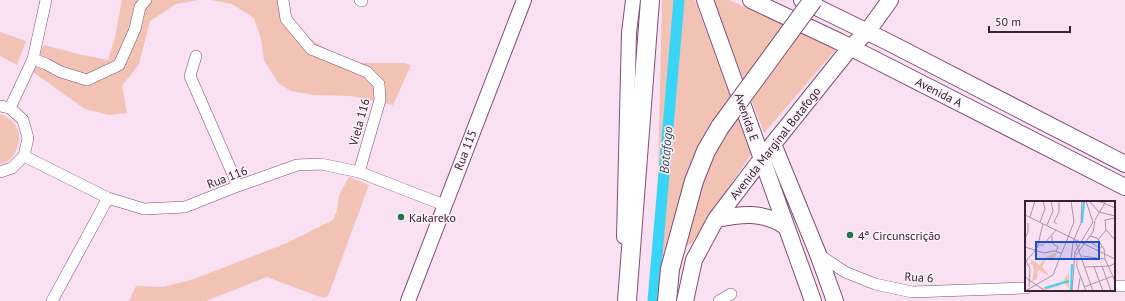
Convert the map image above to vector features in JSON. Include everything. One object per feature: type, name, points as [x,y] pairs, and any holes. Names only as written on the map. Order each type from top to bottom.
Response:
[{"type":"main road","points":[[626,301],[638,157],[645,47],[650,0]]},
{"type":"main road","name":"Avenida E","points":[[706,0],[812,301]]},
{"type":"main road","name":"Avenida A","points":[[751,0],[850,48],[1125,187]]},
{"type":"main road","name":"Avenida A","points":[[802,0],[1125,164]]},
{"type":"main road","points":[[667,301],[670,269],[694,181],[706,151],[720,127],[813,0]]},
{"type":"main road","name":"Avenida Marginal Botafogo","points":[[684,301],[694,260],[716,219],[773,144],[850,48],[867,32],[890,0]]},
{"type":"main road","name":"Avenida E","points":[[773,144],[818,254],[834,301]]},
{"type":"main road","points":[[716,219],[738,215],[756,215],[775,219],[785,226]]},
{"type":"street","points":[[0,172],[12,168],[24,156],[28,138],[23,120],[5,107],[33,59],[46,0]]},
{"type":"street","points":[[33,59],[62,72],[87,80],[119,65],[135,29],[140,7],[146,0]]},
{"type":"street","name":"Viela 116","points":[[283,0],[286,19],[311,49],[367,72],[379,84],[380,100],[359,172]]},
{"type":"street","name":"Rua 115","points":[[408,301],[524,0]]},
{"type":"street","points":[[622,301],[629,33],[633,0]]},
{"type":"street","points":[[196,56],[190,76],[238,186]]},
{"type":"street","name":"Rua 116","points":[[24,156],[108,198],[144,209],[185,207],[296,165],[321,164],[359,172],[444,205]]},
{"type":"street","points":[[52,301],[108,198]]},
{"type":"street","name":"Rua 6","points":[[818,254],[845,272],[875,284],[912,292],[1025,288]]},
{"type":"street","points":[[719,301],[731,294]]},
{"type":"shaded area","points":[[122,0],[198,0],[176,4],[150,21],[139,64],[122,86],[127,113],[109,115],[85,109],[33,72],[44,45],[108,60],[115,38]]},
{"type":"shaded area","points":[[211,0],[285,0],[293,27],[335,55],[356,63],[404,63],[411,65],[393,105],[351,96],[314,95],[291,91],[278,83],[264,60],[261,39],[254,18],[232,4]]},
{"type":"shaded area","points":[[662,0],[695,0],[751,154],[692,243],[656,263]]},
{"type":"shaded area","points":[[713,0],[729,0],[838,47],[764,133]]},
{"type":"shaded area","points":[[0,32],[26,41],[17,65],[0,56]]},
{"type":"shaded area","points":[[0,114],[14,123],[19,133],[19,139],[14,155],[10,159],[0,164]]},
{"type":"shaded area","points":[[349,177],[369,185],[328,296],[323,298],[267,277],[206,301],[129,301],[136,286],[163,287],[194,279],[287,243],[333,220],[337,210],[339,195]]},
{"type":"waterway","name":"Botafogo","points":[[653,301],[679,0]]},
{"type":"place","name":"Kakareko","points":[[401,217]]},
{"type":"place","name":"4ª Circunscrição","points":[[850,235]]}]
